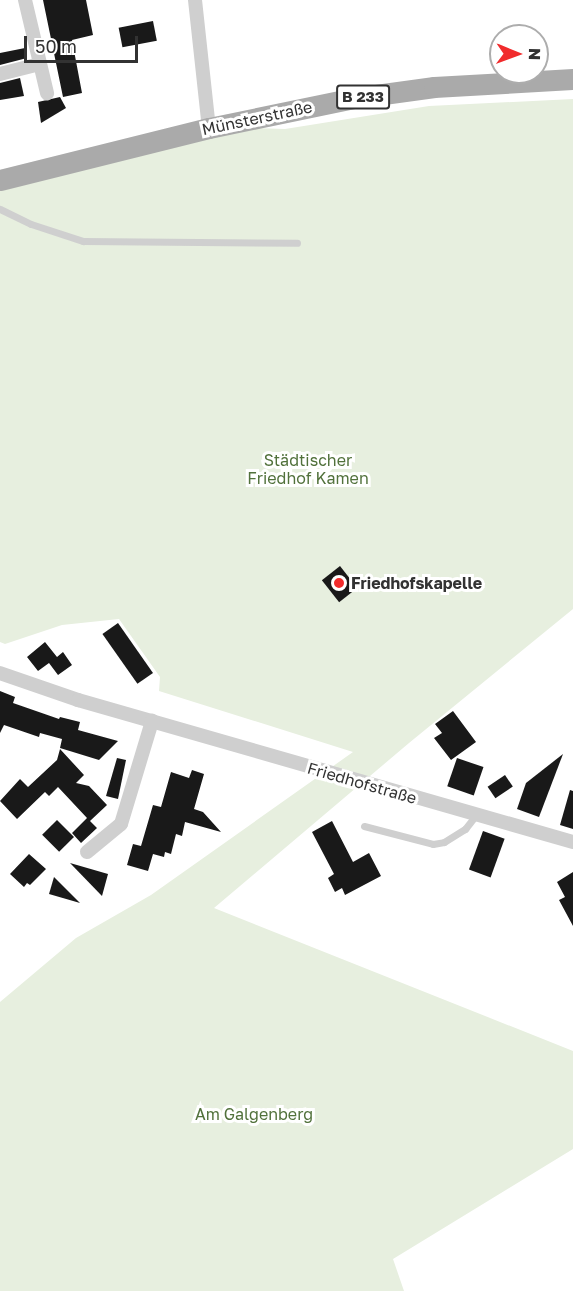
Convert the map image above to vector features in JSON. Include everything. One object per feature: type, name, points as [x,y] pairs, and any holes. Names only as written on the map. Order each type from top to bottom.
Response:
[{"type":"main road","name":"Münsterstraße","points":[[0,180],[209,128],[354,98],[434,87],[573,79]]},
{"type":"street","points":[[25,0],[47,93]]},
{"type":"street","points":[[195,0],[209,128]]},
{"type":"street","points":[[0,74],[40,64]]},
{"type":"street","name":"Friedhofstraße","points":[[0,673],[316,770],[573,842]]},
{"type":"street","points":[[87,852],[121,824],[152,721]]},
{"type":"lane","points":[[0,208],[31,224],[83,241],[297,243]]},
{"type":"lane","points":[[364,826],[433,844],[444,842],[465,829],[476,815]]},
{"type":"green space","points":[[573,99],[573,609],[409,743],[214,908],[573,1051],[573,1149],[393,1259],[404,1291],[0,1291],[0,1002],[76,938],[151,895],[353,752],[159,691],[160,677],[119,619],[62,625],[5,644],[0,642],[0,183],[218,127],[285,129],[429,106]]},
{"type":"building","points":[[43,0],[86,0],[93,35],[72,40],[82,93],[63,97]]},
{"type":"building","points":[[153,21],[157,41],[122,47],[119,28]]},
{"type":"building","points":[[25,48],[27,58],[0,65],[0,53]]},
{"type":"building","points":[[20,78],[24,96],[0,100],[0,83]]},
{"type":"building","points":[[60,97],[66,108],[41,123],[38,102]]},
{"type":"building","name":"Friedhofskapelle","points":[[340,566],[357,588],[339,602],[322,580]]},
{"type":"building","points":[[118,623],[153,673],[137,684],[102,634]]},
{"type":"building","points":[[45,642],[57,657],[63,652],[72,665],[58,675],[49,663],[38,671],[27,657]]},
{"type":"building","points":[[0,691],[15,697],[13,703],[59,719],[60,717],[80,722],[78,730],[118,741],[99,760],[60,748],[62,739],[40,733],[39,737],[4,725],[0,733]]},
{"type":"building","points":[[453,711],[476,742],[451,760],[434,738],[442,733],[435,724]]},
{"type":"building","points":[[60,749],[84,775],[76,783],[89,786],[107,805],[90,821],[97,828],[81,843],[72,833],[87,818],[58,787],[49,796],[45,792],[17,819],[0,801],[20,779],[28,787],[57,760]]},
{"type":"building","points":[[563,754],[539,817],[517,809],[526,783]]},
{"type":"building","points":[[117,758],[126,760],[118,799],[106,796]]},
{"type":"building","points":[[457,758],[483,767],[474,795],[447,786]]},
{"type":"building","points":[[192,770],[204,774],[194,809],[203,812],[221,832],[185,822],[182,836],[176,834],[171,854],[165,852],[164,857],[153,854],[148,871],[127,865],[133,844],[141,846],[153,805],[161,807],[171,772],[189,778]]},
{"type":"building","points":[[505,775],[513,787],[495,798],[488,787]]},
{"type":"building","points":[[570,790],[573,791],[573,829],[560,825]]},
{"type":"building","points":[[57,820],[74,837],[59,852],[42,835]]},
{"type":"building","points":[[332,821],[353,862],[369,853],[381,876],[345,895],[342,888],[335,892],[328,878],[334,874],[312,832]]},
{"type":"building","points":[[483,831],[505,839],[491,877],[469,870]]},
{"type":"building","points":[[29,854],[46,869],[30,885],[27,883],[24,887],[10,874]]},
{"type":"building","points":[[70,863],[108,874],[102,896]]},
{"type":"building","points":[[573,872],[573,926],[559,900],[565,897],[557,882]]},
{"type":"building","points":[[54,877],[80,903],[49,894]]},
{"type":"place","name":"Friedhofskapelle","points":[[339,583]]},
{"type":"park label","name":"Städtischer Friedhof Kamen","points":[[308,469]]},
{"type":"park label","name":"Am Galgenberg","points":[[254,1114]]}]
